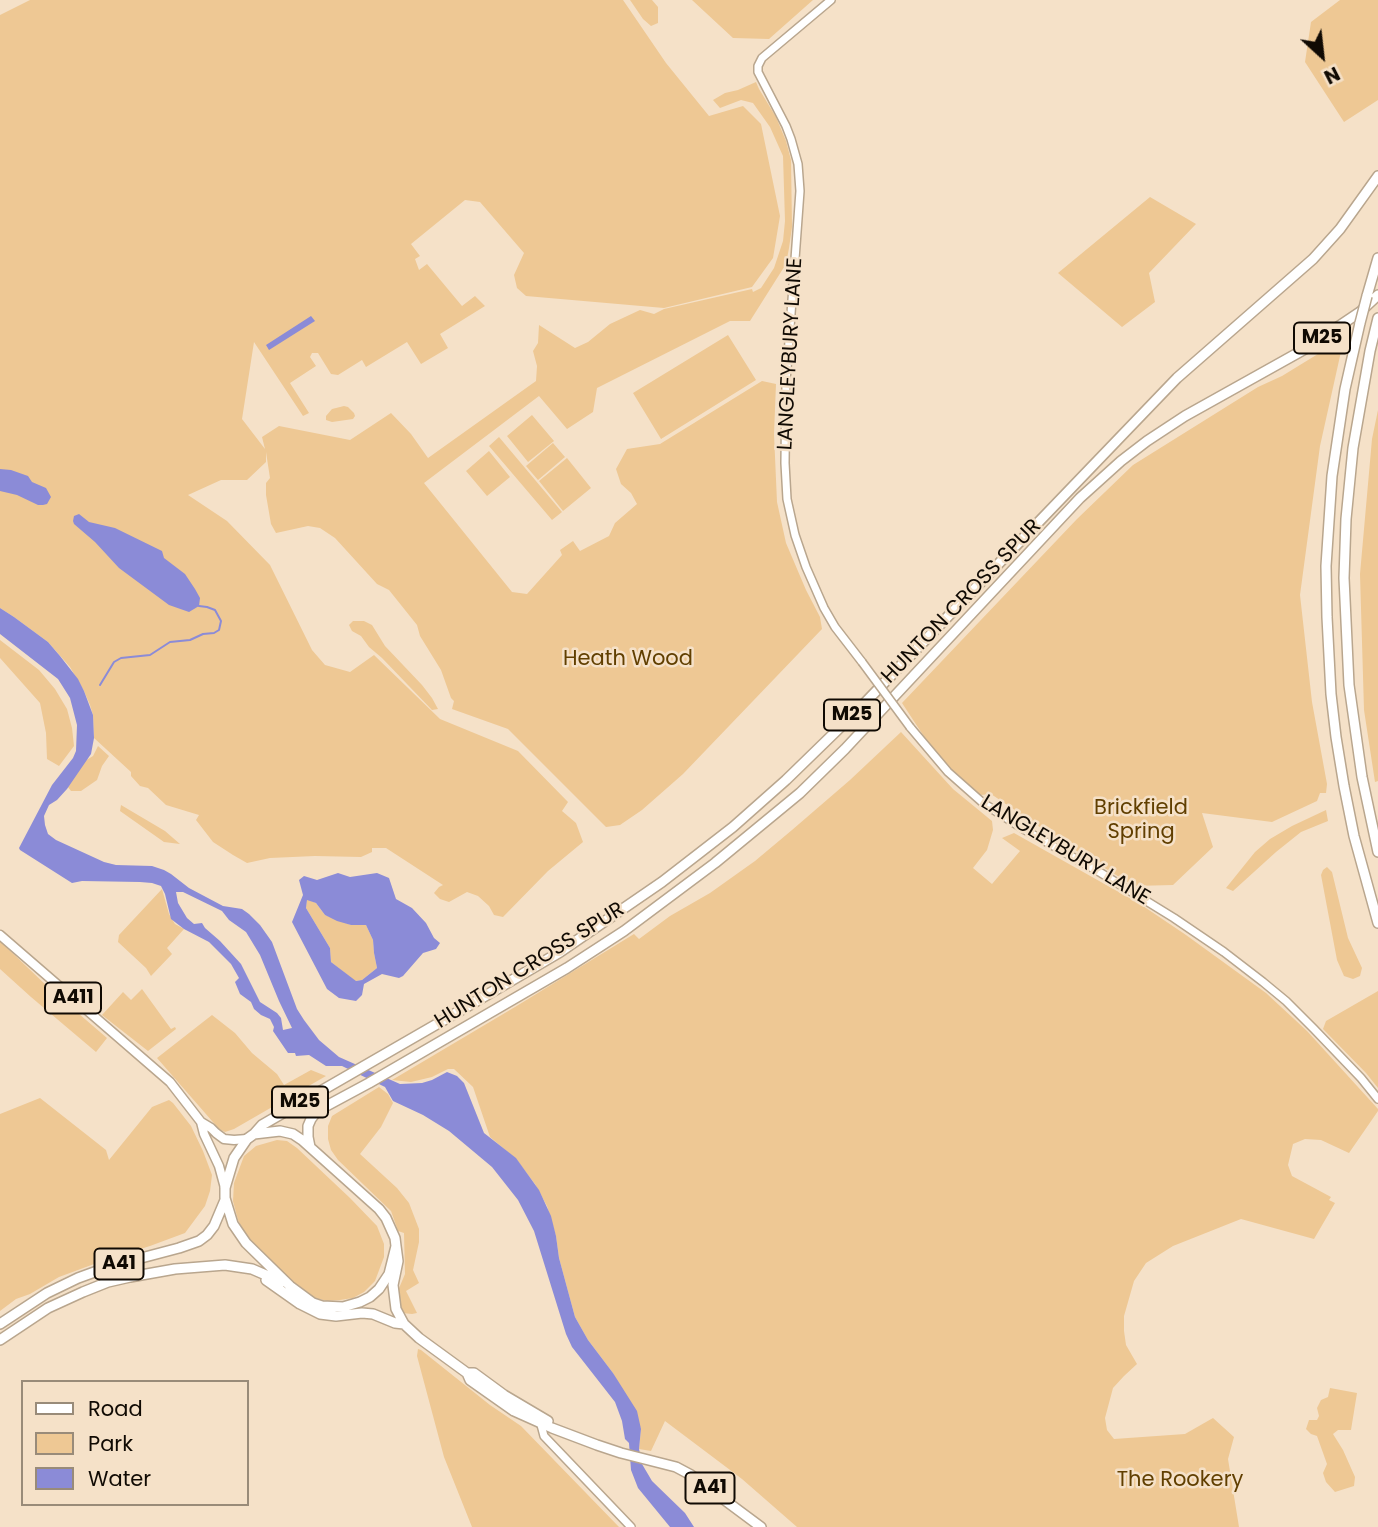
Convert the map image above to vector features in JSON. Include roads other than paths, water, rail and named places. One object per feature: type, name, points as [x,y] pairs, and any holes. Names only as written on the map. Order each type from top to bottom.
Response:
[{"type":"highway","name":"HUNTON CROSS SPUR","points":[[250,1136],[262,1125],[549,958],[662,882],[733,827],[859,709],[1177,378],[1313,259],[1340,229],[1378,176]]},
{"type":"highway","name":"M25","points":[[1378,258],[1345,389],[1332,476],[1326,566],[1328,659],[1335,726],[1354,836],[1378,923]]},
{"type":"highway","name":"HUNTON CROSS SPUR","points":[[310,1147],[308,1126],[315,1112],[567,968],[624,931],[715,863],[800,793],[845,749],[1080,498],[1121,461],[1185,416],[1305,349],[1350,319],[1378,295]]},
{"type":"highway","name":"M25","points":[[1378,318],[1353,449],[1343,578],[1349,685],[1362,777],[1378,852]]},
{"type":"highway","points":[[175,1269],[252,1274],[275,1285],[311,1311],[335,1316],[373,1314],[396,1321],[393,1294],[398,1261],[396,1246],[391,1227],[379,1209],[310,1147],[293,1134],[280,1131],[250,1136],[234,1158],[225,1193],[233,1224],[246,1243],[290,1286],[313,1303],[343,1307],[360,1302],[379,1289],[389,1274],[396,1246]]},
{"type":"highway","name":"A41","points":[[0,1324],[47,1293],[78,1278],[199,1241],[208,1235],[214,1226],[225,1193]]},
{"type":"highway","name":"A41","points":[[1,1340],[48,1308],[83,1292],[130,1277],[207,1265],[240,1266],[265,1273],[290,1286]]},
{"type":"highway","name":"A41","points":[[343,1307],[380,1312],[396,1321],[514,1411],[539,1418],[564,1432],[621,1453],[676,1467],[691,1475],[761,1527]]},
{"type":"main road","name":"A411","points":[[0,935],[162,1074],[201,1122],[224,1139],[250,1136]]},
{"type":"main road","name":"A411","points":[[201,1122],[222,1173],[225,1193]]},
{"type":"street","name":"LANGLEYBURY LANE","points":[[831,0],[762,58],[758,66],[760,77],[786,126],[798,164],[800,191],[786,382],[787,499],[795,535],[824,608],[835,627],[910,727],[948,772],[983,803],[1174,918],[1224,952],[1286,1001],[1378,1099]]},
{"type":"street","points":[[539,1418],[544,1436],[631,1527]]},
{"type":"water","points":[[311,316],[315,321],[269,350],[266,345]]},
{"type":"water","points":[[0,469],[28,476],[32,482],[46,488],[51,497],[47,504],[38,505],[17,495],[0,491]]},
{"type":"water","points":[[79,514],[89,522],[115,528],[162,551],[164,558],[185,574],[200,598],[199,606],[189,612],[169,605],[119,568],[74,524],[74,516]]},
{"type":"water","points":[[0,608],[48,642],[78,679],[93,715],[94,738],[91,754],[67,789],[49,805],[44,816],[48,834],[104,862],[152,866],[164,870],[189,888],[223,906],[242,909],[249,914],[272,942],[297,1009],[319,1040],[339,1057],[400,1084],[422,1083],[447,1072],[464,1083],[484,1133],[516,1158],[539,1190],[551,1216],[575,1317],[637,1411],[641,1429],[639,1449],[642,1464],[652,1481],[685,1513],[694,1527],[670,1527],[638,1488],[631,1470],[629,1443],[625,1439],[615,1402],[572,1347],[534,1231],[518,1200],[492,1167],[449,1131],[393,1101],[385,1087],[342,1066],[326,1066],[309,1055],[296,1056],[295,1053],[288,1053],[273,1031],[270,1019],[261,1015],[251,1002],[240,994],[235,982],[239,978],[231,964],[209,942],[171,919],[161,886],[140,882],[72,883],[20,850],[52,785],[73,758],[76,751],[77,725],[70,698],[58,679],[0,634]],"holes":[[[176,892],[183,892],[222,911],[229,920],[246,932],[260,955],[292,1028],[283,1030],[281,1018],[260,1002],[241,964],[220,941],[202,923],[194,924],[187,918],[178,903]]]},
{"type":"water","points":[[338,873],[350,877],[377,873],[389,878],[396,899],[412,908],[440,943],[436,949],[423,953],[403,976],[399,978],[382,974],[364,984],[362,995],[356,1001],[339,998],[327,989],[292,922],[303,895],[299,880],[304,876],[317,880]],"holes":[[[307,900],[316,903],[325,915],[337,921],[366,925],[373,940],[377,968],[362,980],[356,981],[331,962],[330,948],[306,908]]]},
{"type":"waterway","points":[[100,685],[114,662],[121,658],[150,655],[170,642],[190,640],[219,630],[221,621],[215,610],[199,606]]},
{"type":"park label","name":"Heath Wood","points":[[628,660]]},
{"type":"park label","name":"Brickfield Spring","points":[[1141,821]]},
{"type":"park label","name":"The Rookery","points":[[1180,1481]]}]
